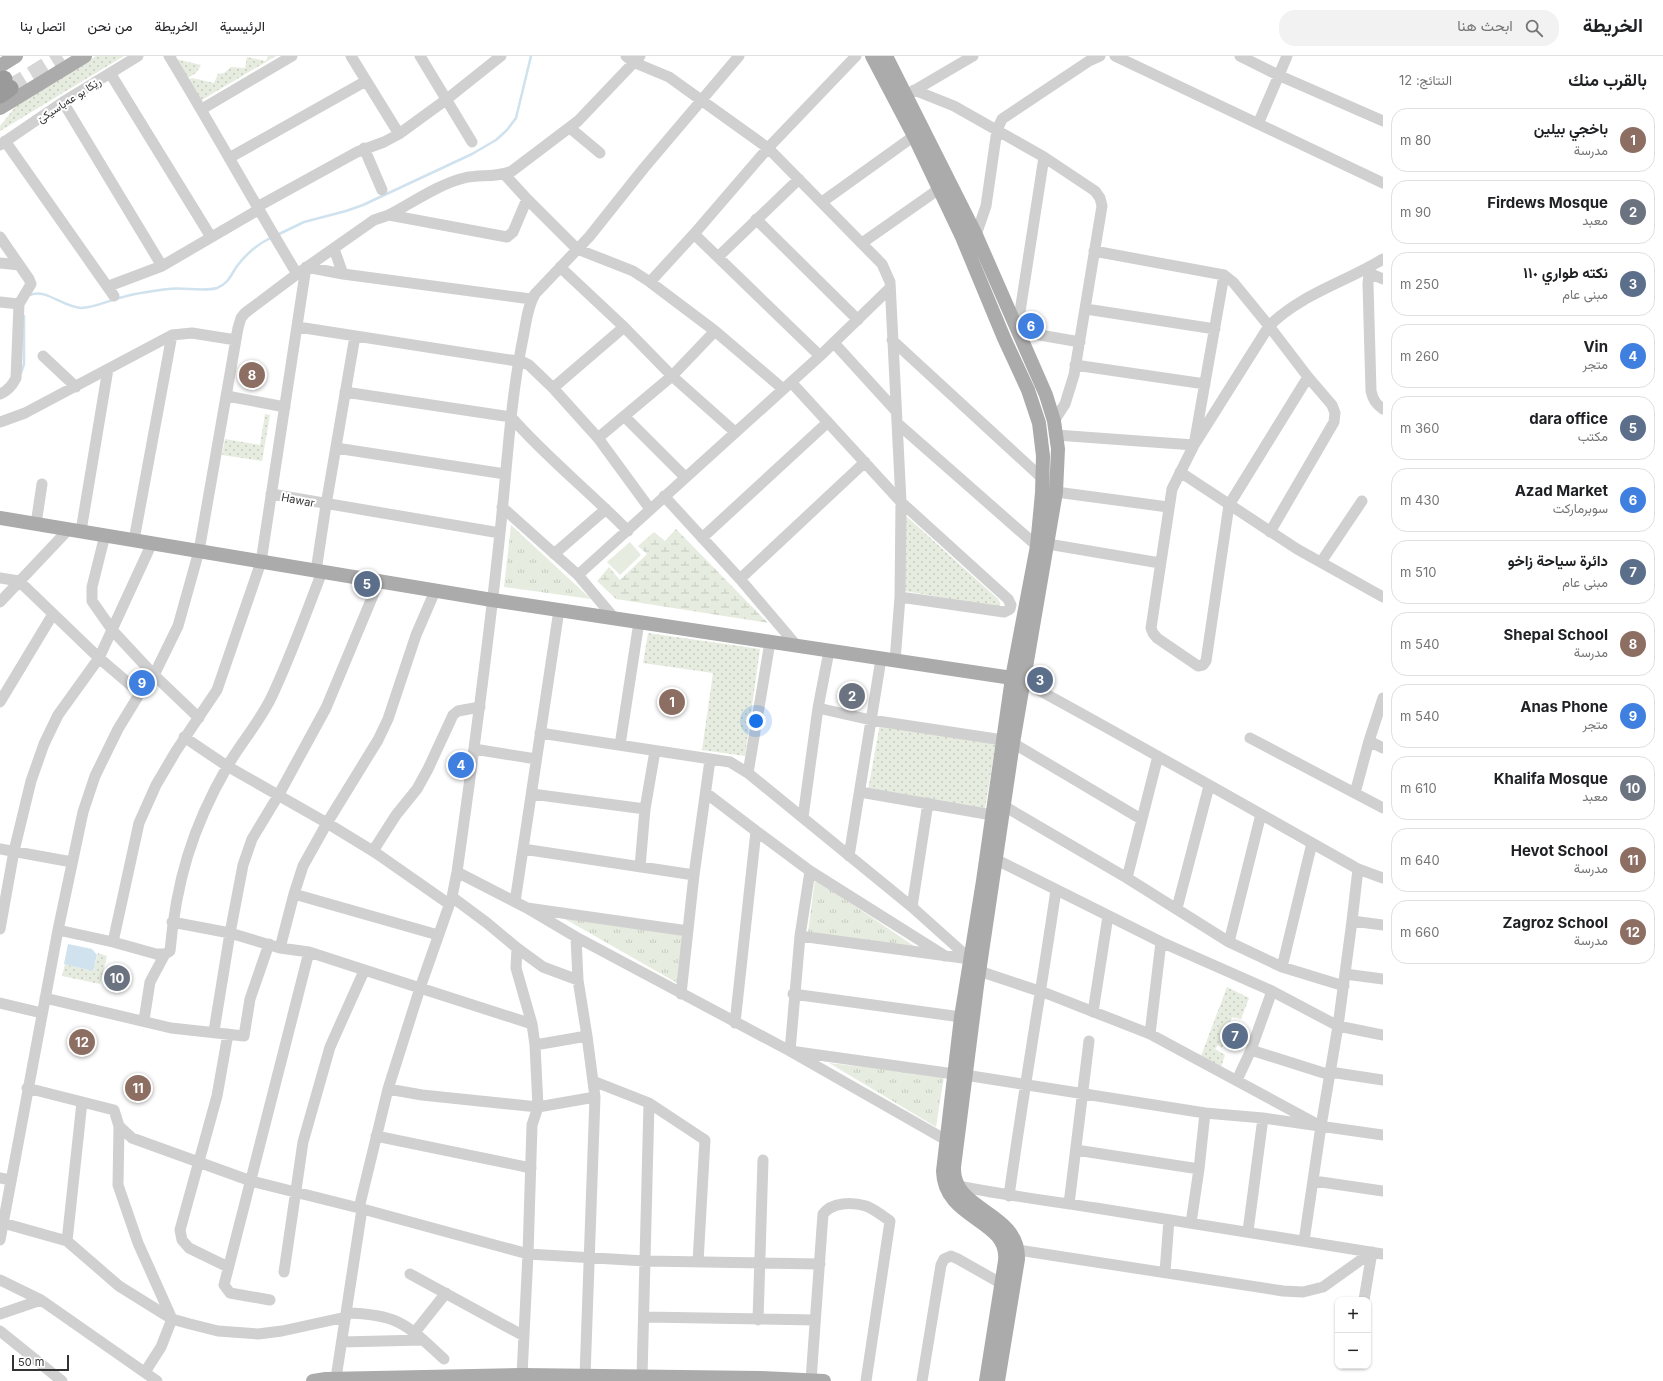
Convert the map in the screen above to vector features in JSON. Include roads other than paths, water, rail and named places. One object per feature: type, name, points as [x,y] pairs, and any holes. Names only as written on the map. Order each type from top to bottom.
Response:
[{"type":"main road","points":[[0,115],[3,88],[16,56]]},
{"type":"main road","points":[[3,88],[85,56]]},
{"type":"main road","points":[[872,56],[914,136],[939,188],[976,235],[1046,395],[1055,428],[1058,463],[1056,492],[1042,545],[1008,741],[992,815],[970,959],[970,999]]},
{"type":"main road","points":[[886,56],[910,93],[1032,401],[1042,440],[1042,545]]},
{"type":"main road","points":[[0,518],[435,591],[1018,680]]},
{"type":"main road","points":[[998,1381],[1018,1259],[1018,1250],[1014,1236],[1007,1227],[968,1198],[958,1186],[954,1177],[954,1167],[965,1015],[979,971],[1004,806],[1008,741]]},
{"type":"main road","points":[[960,1075],[946,1140],[943,1171],[946,1190],[958,1205],[996,1234],[1002,1242],[1006,1256],[986,1381]]},
{"type":"main road","points":[[313,1381],[336,1378],[522,1375],[817,1381]]},
{"type":"street","name":"رێكا بو عه‌باسيكێ","points":[[3,143],[63,102],[138,56]]},
{"type":"street","points":[[169,56],[202,109],[257,208],[297,274]]},
{"type":"street","points":[[202,109],[292,56]]},
{"type":"street","points":[[351,56],[399,134]]},
{"type":"street","points":[[420,56],[472,142]]},
{"type":"street","points":[[3,143],[112,291],[162,266],[257,208],[364,148],[384,142],[399,134],[447,99],[490,60],[501,56]]},
{"type":"street","points":[[336,1378],[360,1208],[376,1136],[388,1089],[420,988],[451,901],[457,872],[480,707],[518,361],[531,300],[576,249],[589,237],[644,168],[738,56]]},
{"type":"street","points":[[650,282],[694,234],[768,148],[856,56]]},
{"type":"street","points":[[910,93],[973,56]]},
{"type":"street","points":[[976,235],[986,206],[997,130],[1002,119],[1084,59],[1100,56]]},
{"type":"street","points":[[1115,56],[1383,183]]},
{"type":"street","points":[[1240,56],[1278,75],[1383,121]]},
{"type":"street","points":[[1258,124],[1287,56]]},
{"type":"street","points":[[0,1240],[3,1223],[5,1179],[28,1088],[58,930],[83,812],[95,776],[118,729],[140,693],[154,675],[178,626],[199,551],[239,323],[245,313],[306,267],[334,249],[367,224],[389,215],[448,184],[463,178],[505,175],[512,171],[570,128],[595,105],[633,58],[669,77],[768,148],[882,264],[888,276],[890,288],[901,502],[900,597],[895,661]]},
{"type":"street","points":[[110,73],[211,237]]},
{"type":"street","points":[[229,158],[366,81]]},
{"type":"street","points":[[910,93],[954,106],[1044,157],[1099,195],[1102,206],[1076,365],[1069,394],[1055,428],[1194,445]]},
{"type":"street","points":[[63,102],[162,266]]},
{"type":"street","points":[[570,128],[600,153]]},
{"type":"street","points":[[822,202],[914,136]]},
{"type":"street","points":[[364,148],[382,190]]},
{"type":"street","points":[[1044,157],[1017,331],[1080,342]]},
{"type":"street","points":[[505,175],[576,249],[633,272],[650,282],[787,386],[828,422],[901,502],[1008,599],[1011,605],[1010,609],[1004,612],[900,597]]},
{"type":"street","points":[[718,257],[799,179]]},
{"type":"street","points":[[862,243],[939,188]]},
{"type":"street","points":[[389,215],[507,237],[513,232],[527,199]]},
{"type":"street","points":[[756,219],[858,320]]},
{"type":"street","points":[[694,234],[820,356]]},
{"type":"street","points":[[0,237],[31,284],[19,304],[16,378],[13,385],[8,390],[0,394]]},
{"type":"street","points":[[334,249],[343,274]]},
{"type":"street","points":[[1094,251],[1224,276],[1233,282],[1332,405],[1335,417],[1270,532]]},
{"type":"street","points":[[1308,377],[1229,505],[1206,661],[1202,666],[1196,665],[1157,638],[1152,630],[1151,624],[1172,489],[1194,445],[1269,326],[1280,315],[1294,305],[1338,282],[1366,272],[1383,259]]},
{"type":"street","points":[[0,263],[19,265]]},
{"type":"street","points":[[306,267],[343,274],[531,300]]},
{"type":"street","points":[[113,942],[139,823],[156,785],[184,737],[199,718],[217,690],[261,562],[306,267]]},
{"type":"street","points":[[560,267],[624,327],[672,376],[735,432]]},
{"type":"street","points":[[1366,272],[1383,279]]},
{"type":"street","points":[[1366,272],[1368,284],[1371,391],[1372,398],[1377,405],[1383,409]]},
{"type":"street","points":[[1194,445],[1224,276]]},
{"type":"street","points":[[578,575],[820,356],[890,288]]},
{"type":"street","points":[[0,302],[19,304]]},
{"type":"street","points":[[1086,309],[1215,329]]},
{"type":"street","points":[[298,327],[518,361],[529,365],[553,388],[598,438],[650,509]]},
{"type":"street","points":[[553,388],[624,327]]},
{"type":"street","points":[[598,438],[672,376],[715,331]]},
{"type":"street","points":[[0,422],[25,413],[172,335],[192,333],[236,340]]},
{"type":"street","points":[[134,540],[172,335]]},
{"type":"street","points":[[58,930],[113,942],[156,954],[165,954],[170,951],[172,922],[185,860],[195,830],[227,766],[272,697],[319,571],[326,505],[355,336]]},
{"type":"street","points":[[892,340],[1043,479]]},
{"type":"street","points":[[834,343],[896,411]]},
{"type":"street","points":[[43,356],[76,387]]},
{"type":"street","points":[[1076,365],[1206,384]]},
{"type":"street","points":[[0,602],[19,581],[75,530],[108,369]]},
{"type":"street","points":[[345,392],[511,417],[524,432],[628,531]]},
{"type":"street","points":[[227,396],[285,407]]},
{"type":"street","points":[[624,416],[685,477]]},
{"type":"street","points":[[702,538],[828,422]]},
{"type":"street","points":[[897,423],[1042,545],[1160,563]]},
{"type":"street","points":[[336,448],[505,474]]},
{"type":"street","points":[[740,579],[865,462]]},
{"type":"street","points":[[1180,472],[1297,549],[1383,597]]},
{"type":"street","points":[[36,524],[42,484]]},
{"type":"street","points":[[1056,492],[1168,507]]},
{"type":"street","name":"Hawar","points":[[271,494],[326,505],[500,533]]},
{"type":"street","points":[[664,496],[740,579],[798,646]]},
{"type":"street","points":[[1321,562],[1362,500]]},
{"type":"street","points":[[502,507],[578,575],[615,619]]},
{"type":"street","points":[[554,554],[606,509]]},
{"type":"street","points":[[105,535],[92,587],[92,601],[113,630],[154,675],[199,718]]},
{"type":"street","points":[[0,929],[14,851],[31,781],[44,744],[58,715],[99,658],[152,543]]},
{"type":"street","points":[[0,578],[19,581],[99,658],[140,693]]},
{"type":"street","points":[[214,1031],[243,865],[252,839],[278,796],[326,708],[379,581]]},
{"type":"street","points":[[280,948],[303,866],[327,823],[378,740],[388,719],[416,635],[435,591]]},
{"type":"street","points":[[515,902],[559,610]]},
{"type":"street","points":[[0,702],[53,614]]},
{"type":"street","points":[[620,745],[639,622]]},
{"type":"street","points":[[748,773],[770,642]]},
{"type":"street","points":[[802,817],[828,651]]},
{"type":"street","points":[[849,856],[881,658]]},
{"type":"street","points":[[1018,680],[1158,756],[1358,869],[1383,878]]},
{"type":"street","points":[[1355,793],[1369,741],[1383,698]]},
{"type":"street","points":[[373,851],[396,815],[417,789],[453,715],[458,711],[480,707]]},
{"type":"street","points":[[818,708],[871,720],[1008,741],[1141,819]]},
{"type":"street","points":[[540,733],[730,762],[748,773],[912,907],[970,959]]},
{"type":"street","points":[[184,737],[227,766],[327,823],[487,923],[543,967],[578,980]]},
{"type":"street","points":[[1250,738],[1383,808]]},
{"type":"street","points":[[1369,741],[1383,748]]},
{"type":"street","points":[[474,749],[536,759]]},
{"type":"street","points":[[640,867],[646,809],[655,751]]},
{"type":"street","points":[[1127,878],[1158,756]]},
{"type":"street","points":[[681,994],[694,875],[710,760]]},
{"type":"street","points":[[1177,908],[1209,786]]},
{"type":"street","points":[[860,792],[992,815]]},
{"type":"street","points":[[706,793],[810,870],[945,956]]},
{"type":"street","points":[[532,794],[646,809]]},
{"type":"street","points":[[912,907],[928,804]]},
{"type":"street","points":[[1004,806],[1177,908],[1229,942],[1282,967],[1344,986]]},
{"type":"street","points":[[1229,942],[1261,814]]},
{"type":"street","points":[[735,1023],[756,831]]},
{"type":"street","points":[[1282,967],[1312,843]]},
{"type":"street","points":[[0,849],[72,862]]},
{"type":"street","points":[[523,849],[694,875]]},
{"type":"street","points":[[996,860],[1161,942],[1272,991],[1338,1026],[1383,1035]]},
{"type":"street","points":[[1304,1241],[1344,986],[1358,869]]},
{"type":"street","points":[[790,1051],[800,936],[810,870]]},
{"type":"street","points":[[457,872],[527,908],[576,937],[790,1051],[946,1140]]},
{"type":"street","points":[[1009,1196],[1056,890]]},
{"type":"street","points":[[294,894],[438,934]]},
{"type":"street","points":[[527,908],[688,931]]},
{"type":"street","points":[[1093,1012],[1108,916]]},
{"type":"street","points":[[1352,921],[1383,925]]},
{"type":"street","points":[[172,922],[230,933],[280,948],[309,952],[532,1024]]},
{"type":"street","points":[[800,936],[970,959]]},
{"type":"street","points":[[576,937],[578,980],[595,1097],[585,1376]]},
{"type":"street","points":[[1150,1034],[1161,942]]},
{"type":"street","points":[[45,998],[144,1020],[171,1028],[214,1031],[244,1036],[250,999],[269,944]]},
{"type":"street","points":[[517,948],[516,968],[532,1024],[535,1045],[538,1107],[532,1125],[522,1375]]},
{"type":"street","points":[[270,1300],[230,1293],[224,1285],[309,952]]},
{"type":"street","points":[[144,1020],[150,982],[159,968],[165,954]]},
{"type":"street","points":[[284,1272],[303,1142],[330,1047],[364,971]]},
{"type":"street","points":[[979,971],[1041,992],[1150,1034],[1321,1126]]},
{"type":"street","points":[[1345,974],[1383,979]]},
{"type":"street","points":[[1237,1080],[1272,991]]},
{"type":"street","points":[[794,994],[965,1015]]},
{"type":"street","points":[[0,1003],[42,1013]]},
{"type":"street","points":[[228,1034],[217,1096],[180,1230],[182,1240],[189,1248],[228,1267]]},
{"type":"street","points":[[535,1045],[587,1036]]},
{"type":"street","points":[[1069,1204],[1089,1042]]},
{"type":"street","points":[[1250,1050],[1330,1074],[1383,1080]]},
{"type":"street","points":[[790,1051],[1082,1092],[1205,1113],[1263,1118],[1383,1135]]},
{"type":"street","points":[[593,1081],[649,1103],[705,1140],[698,1262]]},
{"type":"street","points":[[28,1088],[114,1110],[119,1126],[118,1185],[138,1243],[172,1319],[161,1347],[145,1372]]},
{"type":"street","points":[[388,1089],[422,1095],[538,1107],[595,1097]]},
{"type":"street","points":[[67,1241],[82,1102]]},
{"type":"street","points":[[642,1377],[649,1103]]},
{"type":"street","points":[[1191,1223],[1200,1169],[1205,1113]]},
{"type":"street","points":[[1248,1231],[1263,1118]]},
{"type":"street","points":[[119,1126],[132,1138],[251,1181],[360,1208],[528,1254],[588,1259],[645,1261],[820,1264]]},
{"type":"street","points":[[376,1136],[531,1168]]},
{"type":"street","points":[[1076,1150],[1200,1169]]},
{"type":"street","points":[[758,1320],[762,1160]]},
{"type":"street","points":[[1314,1181],[1383,1191]]},
{"type":"street","points":[[958,1186],[1009,1196],[1248,1231],[1383,1254]]},
{"type":"street","points":[[817,1381],[815,1320],[820,1264],[821,1223],[823,1214],[827,1209],[839,1204],[855,1204],[867,1207],[890,1221],[866,1381]]},
{"type":"street","points":[[1164,1272],[1168,1220]]},
{"type":"street","points":[[3,1223],[67,1241],[119,1286],[172,1319],[218,1331],[258,1334],[282,1331],[346,1315],[379,1315],[392,1318],[404,1324],[444,1359]]},
{"type":"street","points":[[1018,1250],[1283,1291],[1303,1292],[1322,1287],[1372,1252]]},
{"type":"street","points":[[1364,1297],[1372,1252]]},
{"type":"street","points":[[922,1381],[941,1265],[944,1259],[951,1256],[958,1259],[1002,1284]]},
{"type":"street","points":[[410,1274],[524,1336]]},
{"type":"street","points":[[0,1280],[41,1300],[156,1381]]},
{"type":"street","points":[[419,1336],[446,1293]]},
{"type":"street","points":[[0,1314],[41,1300]]},
{"type":"street","points":[[644,1317],[815,1320]]},
{"type":"street","points":[[0,1331],[62,1381]]},
{"type":"street","points":[[342,1342],[419,1336]]},
{"type":"water","points":[[68,944],[92,949],[97,955],[93,971],[64,964]]},
{"type":"waterway","points":[[277,235],[304,222],[363,205],[472,154],[496,140],[507,130],[516,118],[531,56]]},
{"type":"waterway","points":[[30,295],[42,294],[68,305],[81,308],[92,307],[118,298],[151,291],[174,289],[206,290],[217,288],[227,282],[237,266],[248,253],[272,237]]},
{"type":"waterway","points":[[21,373],[24,364],[24,316]]},
{"type":"tunnel","points":[[10,88],[62,56]]},
{"type":"place","name":"Azad Market","points":[[1031,326]]},
{"type":"place","name":"Shepal School","points":[[252,375]]},
{"type":"place","name":"dara office","points":[[367,584]]},
{"type":"place","name":"نكته طواري ١١٠","points":[[1040,680]]},
{"type":"place","name":"Anas Phone","points":[[142,683]]},
{"type":"place","name":"Firdews Mosque","points":[[852,696]]},
{"type":"place","name":"باخجي بيلين","points":[[672,702]]},
{"type":"place","name":"Vin","points":[[461,765]]},
{"type":"place","name":"Khalifa Mosque","points":[[117,978]]},
{"type":"place","name":"دائرة سياحة زاخو","points":[[1235,1036]]},
{"type":"place","name":"Zagroz School","points":[[82,1042]]},
{"type":"place","name":"Hevot School","points":[[138,1088]]}]
